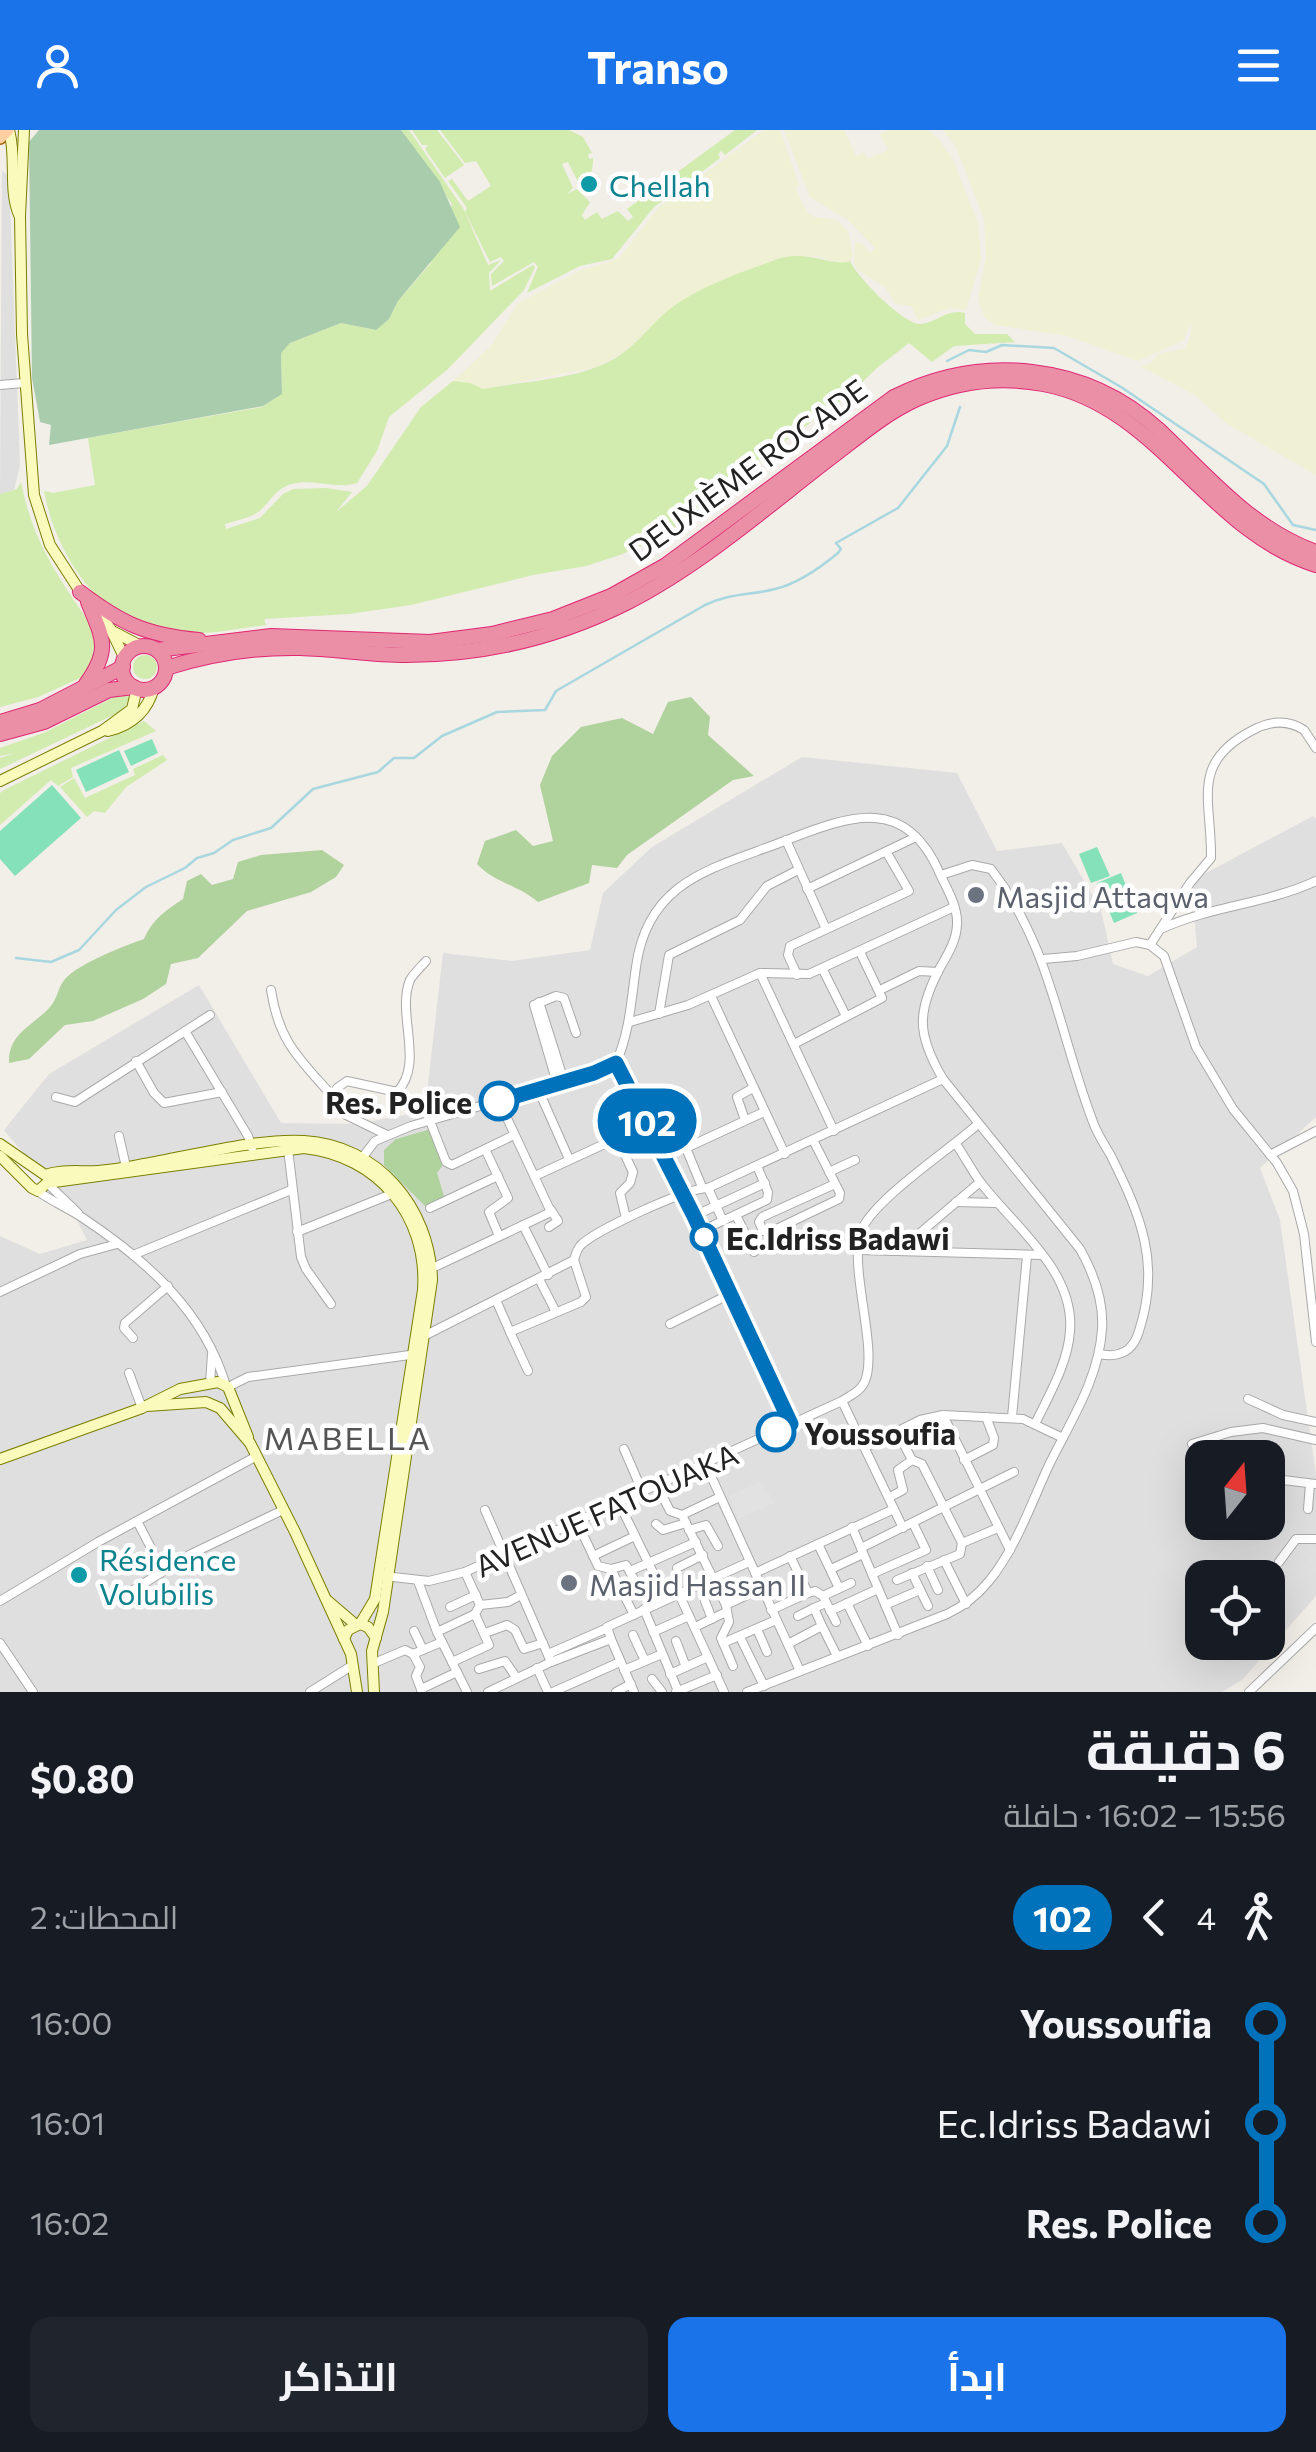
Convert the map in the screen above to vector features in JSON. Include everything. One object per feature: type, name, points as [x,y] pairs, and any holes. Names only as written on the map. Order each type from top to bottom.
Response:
[{"type":"highway","name":"DEUXIÈME ROCADE","points":[[157,650],[286,636],[388,642],[450,640],[512,630],[573,612],[666,565],[894,397],[936,380],[994,369],[1068,378],[1123,402],[1159,430],[1250,517],[1288,541],[1316,552]]},
{"type":"highway","name":"DEUXIÈME ROCADE","points":[[166,668],[213,655],[262,649],[411,655],[454,652],[508,644],[561,630],[622,605],[678,573],[901,407],[938,391],[990,381],[1042,384],[1105,406],[1148,436],[1246,530],[1277,549],[1316,565]]},
{"type":"highway","points":[[84,597],[134,628],[171,637],[220,641]]},
{"type":"highway","points":[[83,688],[98,667],[103,651],[102,638],[84,597]]},
{"type":"highway","points":[[0,722],[40,710],[83,688],[141,646],[157,650],[166,668],[163,679],[154,687],[109,690],[58,716],[5,735]]},
{"type":"highway","points":[[124,662],[126,678],[136,688]]},
{"type":"highway","points":[[0,712],[40,710]]},
{"type":"main road","points":[[0,138],[8,130]]},
{"type":"street","points":[[8,130],[20,216]]},
{"type":"street","points":[[24,130],[20,216],[24,383],[37,508],[50,545],[110,628],[124,662]]},
{"type":"street","points":[[0,385],[24,383]]},
{"type":"street","points":[[110,628],[141,646]]},
{"type":"street","points":[[102,732],[115,730],[138,717],[149,703],[154,687]]},
{"type":"street","points":[[0,781],[102,732],[132,709],[136,688]]},
{"type":"street","points":[[1150,945],[1211,858],[1208,782],[1218,755],[1249,732],[1278,722],[1304,730],[1316,748]]},
{"type":"street","points":[[747,1692],[898,1635],[966,1604],[988,1584],[1010,1550],[1099,1354],[1102,1304],[1090,1267],[1072,1238],[943,1080],[928,1052],[921,1020],[926,998],[956,934],[954,907],[941,876],[916,837],[894,823],[864,816],[833,822],[698,874],[683,882],[657,907],[639,945],[630,1022],[616,1063],[694,1216],[791,1424]]},
{"type":"street","points":[[807,889],[916,837]]},
{"type":"street","points":[[786,840],[826,930]]},
{"type":"street","points":[[797,975],[788,948],[909,891],[888,853]]},
{"type":"street","points":[[941,876],[972,865],[991,868],[1043,959],[1095,1128],[1127,1191],[1149,1252],[1148,1291],[1136,1339],[1118,1356],[1099,1354]]},
{"type":"street","points":[[660,1014],[669,955],[740,920],[767,886],[798,870]]},
{"type":"street","points":[[1163,928],[1197,912],[1254,904],[1316,881]]},
{"type":"street","points":[[630,1022],[710,996],[760,973],[797,975],[823,970],[954,907]]},
{"type":"street","points":[[1043,959],[1077,956],[1129,942],[1159,950],[1168,963],[1196,1048],[1232,1109],[1284,1173],[1297,1201],[1316,1342]]},
{"type":"street","points":[[794,1044],[882,998],[860,952]]},
{"type":"street","points":[[334,1098],[347,1081],[388,1093],[405,1084],[409,1065],[407,992],[411,977],[426,961]]},
{"type":"street","points":[[823,970],[846,1016]]},
{"type":"street","points":[[880,990],[919,971],[938,972]]},
{"type":"street","points":[[760,973],[834,1130]]},
{"type":"street","points":[[271,990],[284,1040],[344,1114],[388,1136]]},
{"type":"street","points":[[560,1082],[536,1004],[556,996],[564,998],[576,1033]]},
{"type":"street","points":[[710,996],[785,1154]]},
{"type":"street","points":[[56,1097],[75,1102],[210,1015]]},
{"type":"street","points":[[184,1031],[253,1149]]},
{"type":"street","points":[[136,1061],[164,1103],[222,1092]]},
{"type":"street","points":[[360,1160],[375,1141],[388,1136],[616,1063]]},
{"type":"street","points":[[424,1336],[574,1260],[584,1242],[626,1218],[785,1154],[943,1080]]},
{"type":"street","points":[[745,1120],[737,1097],[753,1088]]},
{"type":"street","points":[[538,1089],[569,1159]]},
{"type":"street","points":[[499,1101],[558,1221],[549,1227]]},
{"type":"street","points":[[723,1220],[686,1148],[764,1112]]},
{"type":"street","points":[[430,1121],[448,1164],[514,1135]]},
{"type":"street","points":[[535,1176],[648,1124]]},
{"type":"street","points":[[903,1528],[842,1401],[863,1386],[868,1370],[859,1238],[870,1214],[978,1124]]},
{"type":"street","points":[[1270,1154],[1316,1132]]},
{"type":"street","points":[[119,1136],[126,1167]]},
{"type":"street","points":[[618,1138],[633,1172],[620,1193],[626,1218]]},
{"type":"street","points":[[813,1140],[829,1172],[835,1184],[840,1194],[836,1201],[770,1232],[763,1231],[759,1222],[762,1217],[835,1184]]},
{"type":"street","points":[[33,1188],[30,1176],[68,1180],[319,1142],[360,1160],[394,1182],[407,1197],[425,1234],[428,1270],[424,1336],[417,1354]]},
{"type":"street","points":[[0,1144],[43,1177],[80,1216]]},
{"type":"street","points":[[956,1144],[980,1182],[1042,1255],[1068,1303],[1071,1328],[1065,1356],[1034,1424]]},
{"type":"street","points":[[288,1145],[297,1232],[306,1270],[331,1304]]},
{"type":"street","points":[[485,1149],[508,1198],[489,1212],[499,1236]]},
{"type":"street","points":[[0,1156],[33,1188],[80,1216],[132,1255],[168,1286],[193,1316],[220,1365],[250,1443],[328,1601],[352,1659],[357,1692]]},
{"type":"street","points":[[360,1160],[394,1193],[418,1236],[428,1270],[372,1650],[374,1692]]},
{"type":"street","points":[[829,1172],[854,1160]]},
{"type":"street","points":[[33,1188],[55,1171],[183,1161]]},
{"type":"street","points":[[700,1230],[768,1200],[757,1166]]},
{"type":"street","points":[[430,1208],[498,1176]]},
{"type":"street","points":[[63,1196],[68,1180]]},
{"type":"street","points":[[900,1250],[980,1182]]},
{"type":"street","points":[[694,1216],[764,1183]]},
{"type":"street","points":[[132,1255],[291,1190]]},
{"type":"street","points":[[297,1232],[394,1193]]},
{"type":"street","points":[[956,1202],[998,1204]]},
{"type":"street","points":[[428,1270],[551,1210]]},
{"type":"street","points":[[736,1214],[754,1252]]},
{"type":"street","points":[[523,1225],[556,1312]]},
{"type":"street","points":[[0,1292],[80,1254],[117,1244]]},
{"type":"street","points":[[858,1250],[1042,1255]]},
{"type":"street","points":[[1012,1417],[1028,1256]]},
{"type":"street","points":[[510,1332],[586,1297],[574,1260]]},
{"type":"street","points":[[133,1338],[124,1328],[125,1323],[168,1286]]},
{"type":"street","points":[[670,1324],[730,1294]]},
{"type":"street","points":[[496,1300],[528,1371]]},
{"type":"street","points":[[206,1402],[212,1354]]},
{"type":"street","points":[[220,1408],[228,1390],[248,1377],[417,1354]]},
{"type":"street","points":[[129,1373],[145,1407]]},
{"type":"street","points":[[0,1460],[145,1407],[180,1389],[218,1382],[228,1390]]},
{"type":"street","points":[[1248,1400],[1283,1415],[1316,1422]]},
{"type":"street","name":"AVENUE FATOUAKA","points":[[384,1576],[418,1581],[466,1572],[842,1401]]},
{"type":"street","points":[[145,1407],[206,1402],[220,1408],[250,1443]]},
{"type":"street","points":[[866,1447],[920,1420],[944,1416],[1012,1417],[1063,1438]]},
{"type":"street","points":[[944,1416],[1010,1550]]},
{"type":"street","points":[[964,1460],[993,1445],[986,1416]]},
{"type":"street","points":[[1205,1440],[1262,1428],[1316,1440]]},
{"type":"street","points":[[897,1432],[912,1460],[922,1464],[962,1544],[962,1552],[897,1580]]},
{"type":"street","points":[[624,1449],[643,1493]]},
{"type":"street","points":[[0,1601],[257,1456]]},
{"type":"street","points":[[890,1497],[902,1490],[898,1470],[912,1460]]},
{"type":"street","points":[[706,1464],[800,1672]]},
{"type":"street","points":[[831,1570],[903,1528],[1014,1472]]},
{"type":"street","points":[[1285,1480],[1313,1484],[1308,1509]]},
{"type":"street","points":[[658,1487],[670,1511],[686,1522],[706,1525],[718,1546]]},
{"type":"street","points":[[656,1524],[662,1530],[686,1522],[720,1498]]},
{"type":"street","points":[[619,1504],[666,1600]]},
{"type":"street","points":[[755,1573],[894,1509]]},
{"type":"street","points":[[130,1592],[190,1554],[283,1510]]},
{"type":"street","points":[[485,1510],[550,1658]]},
{"type":"street","points":[[137,1521],[164,1571]]},
{"type":"street","points":[[577,1522],[601,1568],[623,1564],[639,1588]]},
{"type":"street","points":[[686,1522],[726,1609],[728,1622],[721,1635],[733,1666]]},
{"type":"street","points":[[913,1524],[938,1590]]},
{"type":"street","points":[[852,1528],[898,1635]]},
{"type":"street","points":[[962,1544],[998,1528]]},
{"type":"street","points":[[593,1556],[636,1536]]},
{"type":"street","points":[[1280,1560],[1296,1539],[1316,1539]]},
{"type":"street","points":[[630,1571],[696,1542]]},
{"type":"street","points":[[818,1544],[839,1588]]},
{"type":"street","points":[[872,1574],[926,1550]]},
{"type":"street","points":[[677,1568],[703,1555]]},
{"type":"street","points":[[790,1556],[808,1593]]},
{"type":"street","points":[[944,1560],[966,1604]]},
{"type":"street","points":[[488,1692],[605,1628],[749,1562]]},
{"type":"street","points":[[611,1569],[634,1614]]},
{"type":"street","points":[[466,1572],[480,1605]]},
{"type":"street","points":[[912,1573],[928,1606]]},
{"type":"street","points":[[344,1638],[373,1606],[384,1576]]},
{"type":"street","points":[[418,1581],[437,1632],[467,1692]]},
{"type":"street","points":[[826,1603],[839,1588],[851,1582]]},
{"type":"street","points":[[695,1627],[762,1588]]},
{"type":"street","points":[[798,1616],[826,1603],[847,1603],[878,1589]]},
{"type":"street","points":[[885,1605],[920,1590]]},
{"type":"street","points":[[772,1610],[815,1591],[836,1622]]},
{"type":"street","points":[[679,1594],[724,1692]]},
{"type":"street","points":[[450,1606],[476,1595]]},
{"type":"street","points":[[480,1605],[508,1602],[521,1595]]},
{"type":"street","points":[[328,1601],[372,1630],[376,1638]]},
{"type":"street","points":[[704,1602],[712,1619]]},
{"type":"street","points":[[847,1603],[868,1646]]},
{"type":"street","points":[[437,1632],[475,1614],[480,1605]]},
{"type":"street","points":[[814,1608],[838,1656]]},
{"type":"street","points":[[644,1609],[677,1692],[717,1676]]},
{"type":"street","points":[[452,1662],[488,1646],[475,1614]]},
{"type":"street","points":[[654,1632],[690,1616]]},
{"type":"street","points":[[670,1674],[709,1659],[740,1637],[776,1620]]},
{"type":"street","points":[[485,1633],[510,1626],[524,1649],[542,1643]]},
{"type":"street","points":[[788,1644],[822,1626]]},
{"type":"street","points":[[605,1628],[633,1688],[616,1692]]},
{"type":"street","points":[[1249,1692],[1316,1628]]},
{"type":"street","points":[[756,1629],[768,1652]]},
{"type":"street","points":[[414,1631],[420,1667],[416,1676],[422,1690],[458,1672]]},
{"type":"street","points":[[633,1635],[645,1661]]},
{"type":"street","points":[[740,1637],[764,1686]]},
{"type":"street","points":[[550,1658],[610,1640]]},
{"type":"street","points":[[676,1640],[686,1667]]},
{"type":"street","points":[[372,1664],[405,1650],[418,1652],[442,1642]]},
{"type":"street","points":[[0,1643],[33,1692]]},
{"type":"street","points":[[310,1692],[352,1659],[372,1650]]},
{"type":"street","points":[[537,1668],[550,1692],[662,1654]]},
{"type":"street","points":[[479,1669],[504,1661],[514,1692]]},
{"type":"street","points":[[652,1678],[662,1692]]},
{"type":"street","points":[[438,1681],[443,1692]]},
{"type":"shaded area","points":[[2,170],[9,178],[20,465],[14,490],[0,494]]},
{"type":"shaded area","points":[[802,757],[957,773],[997,851],[1062,843],[1101,910],[1113,964],[1148,976],[1197,947],[1191,881],[1313,816],[1316,819],[1316,1117],[1260,1168],[1280,1220],[1316,1475],[1316,1596],[1285,1631],[1285,1560],[1185,1560],[1185,1660],[1260,1660],[1242,1680],[1222,1692],[0,1692],[0,1236],[40,1254],[87,1240],[74,1214],[4,1130],[49,1074],[199,985],[281,1123],[357,1124],[425,1111],[443,953],[512,961],[590,950],[603,893],[652,847]]},
{"type":"shaded area","points":[[762,1481],[774,1503],[739,1519],[729,1496]]},
{"type":"green space","points":[[39,130],[401,130],[440,182],[460,227],[398,301],[389,319],[376,330],[341,323],[290,343],[281,353],[282,394],[263,406],[49,445],[51,425],[40,422],[32,378],[29,142]]},
{"type":"green space","points":[[401,130],[409,130],[463,208],[488,265],[501,260],[489,273],[490,291],[535,267],[524,290],[448,369],[389,417],[377,451],[357,483],[308,482],[286,486],[255,514],[225,524],[226,529],[260,518],[293,489],[352,492],[336,512],[367,486],[421,407],[453,381],[483,389],[598,367],[628,349],[670,309],[694,293],[787,257],[850,261],[881,298],[912,322],[926,323],[952,312],[965,313],[965,324],[975,334],[1007,334],[1015,342],[954,346],[932,362],[909,343],[850,394],[757,461],[688,518],[659,538],[586,566],[411,605],[349,614],[264,619],[266,625],[212,632],[166,630],[120,615],[92,591],[70,561],[44,491],[53,493],[95,485],[88,438],[262,407],[282,394],[281,352],[290,343],[341,323],[375,330],[389,319],[398,301],[431,263],[452,204]]},
{"type":"green space","points":[[412,130],[437,130],[464,165],[445,178],[425,149],[428,145],[422,145]]},
{"type":"green space","points":[[440,130],[569,130],[583,137],[593,163],[589,177],[579,184],[568,162],[562,164],[573,188],[567,194],[577,189],[590,202],[582,215],[585,220],[597,212],[602,219],[618,211],[628,221],[633,217],[627,209],[735,130],[757,130],[725,155],[721,151],[720,158],[683,186],[680,182],[679,189],[654,207],[612,259],[580,266],[527,293],[538,267],[534,262],[492,286],[491,274],[504,261],[501,257],[490,262],[465,212],[467,208],[448,181],[452,179],[468,201],[491,186],[476,161],[465,163]]},
{"type":"green space","points":[[764,130],[781,133],[799,185],[795,187],[807,212],[837,220],[848,231],[853,255],[850,261],[842,264],[816,256],[780,258],[709,287],[680,302],[624,352],[597,367],[483,389],[453,381],[491,346],[518,303],[579,271],[618,259],[659,207]]},
{"type":"green space","points":[[784,130],[844,130],[856,156],[864,152],[868,159],[888,150],[880,134],[889,130],[928,130],[940,141],[953,160],[978,223],[981,259],[966,310],[950,308],[918,320],[911,306],[896,304],[885,287],[858,270],[854,264],[855,242],[863,244],[870,253],[875,248],[848,220],[810,197]]},
{"type":"green space","points":[[943,130],[1316,130],[1316,475],[1226,423],[1195,395],[1140,366],[1150,364],[1158,354],[1186,348],[1190,323],[1184,340],[1138,361],[1067,336],[996,325],[985,318],[978,300],[986,255],[984,219],[956,147]]},
{"type":"green space","points":[[21,482],[40,542],[94,629],[98,642],[89,674],[38,697],[0,707],[0,494],[17,489]]},
{"type":"green space","points":[[145,655],[157,667],[145,679],[133,667]]},
{"type":"green space","points":[[126,694],[129,698],[124,710],[0,769],[0,758],[15,753],[0,756],[0,748],[46,732]]},
{"type":"green space","points":[[691,697],[710,717],[708,735],[754,776],[733,780],[627,855],[617,868],[592,865],[589,883],[538,902],[477,864],[485,841],[516,830],[533,846],[553,841],[540,785],[552,756],[581,727],[622,718],[653,734],[668,702]]},
{"type":"green space","points":[[144,721],[156,731],[71,768],[73,777],[58,786],[51,780],[0,825],[0,793]]},
{"type":"green space","points":[[152,739],[158,753],[131,766],[124,751]]},
{"type":"green space","points":[[119,750],[129,772],[86,792],[76,770]]},
{"type":"green space","points":[[163,755],[167,760],[126,787],[105,813],[94,811],[87,817],[60,787],[74,778],[85,798],[135,775],[133,769]]},
{"type":"green space","points":[[52,785],[81,818],[15,876],[0,859],[0,831]]},
{"type":"green space","points":[[1097,847],[1110,876],[1091,883],[1079,854]]},
{"type":"green space","points":[[322,850],[344,865],[336,877],[311,892],[247,911],[198,958],[171,964],[166,984],[143,999],[93,1021],[65,1025],[29,1059],[9,1063],[17,1037],[50,1007],[65,979],[90,962],[144,939],[160,916],[183,899],[187,881],[201,874],[212,885],[233,879],[238,862],[261,855]]},
{"type":"green space","points":[[1121,873],[1137,913],[1114,923],[1097,883]]},
{"type":"green space","points":[[431,1129],[445,1162],[437,1173],[444,1196],[427,1208],[384,1165],[384,1150],[396,1139]]},
{"type":"waterway","points":[[947,361],[969,350],[986,352],[1002,345],[1054,348],[1121,387],[1264,484],[1293,525],[1316,530]]},
{"type":"waterway","points":[[16,958],[51,962],[79,950],[116,910],[146,887],[233,840],[271,828],[313,789],[378,772],[394,758],[414,758],[442,736],[497,712],[545,710],[556,691],[705,605],[783,587],[808,574],[838,553],[841,549],[836,543],[898,508],[947,446],[960,407]]},
{"type":"bus line","name":"102","points":[[499,1101],[616,1063],[694,1216],[791,1424],[776,1432]]},
{"type":"place","name":"Chellah","points":[[589,184]]},
{"type":"place","name":"Masjid Attaqwa","points":[[976,895]]},
{"type":"place","name":"Res. Police","points":[[499,1101]]},
{"type":"place","name":"Ec.Idriss Badawi","points":[[704,1237]]},
{"type":"place","name":"Youssoufia","points":[[776,1432]]},
{"type":"place","name":"Résidence Volubilis","points":[[79,1575]]},
{"type":"place","name":"Masjid Hassan II","points":[[569,1583]]},
{"type":"district","name":"MABELLA","points":[[348,1437]]}]
